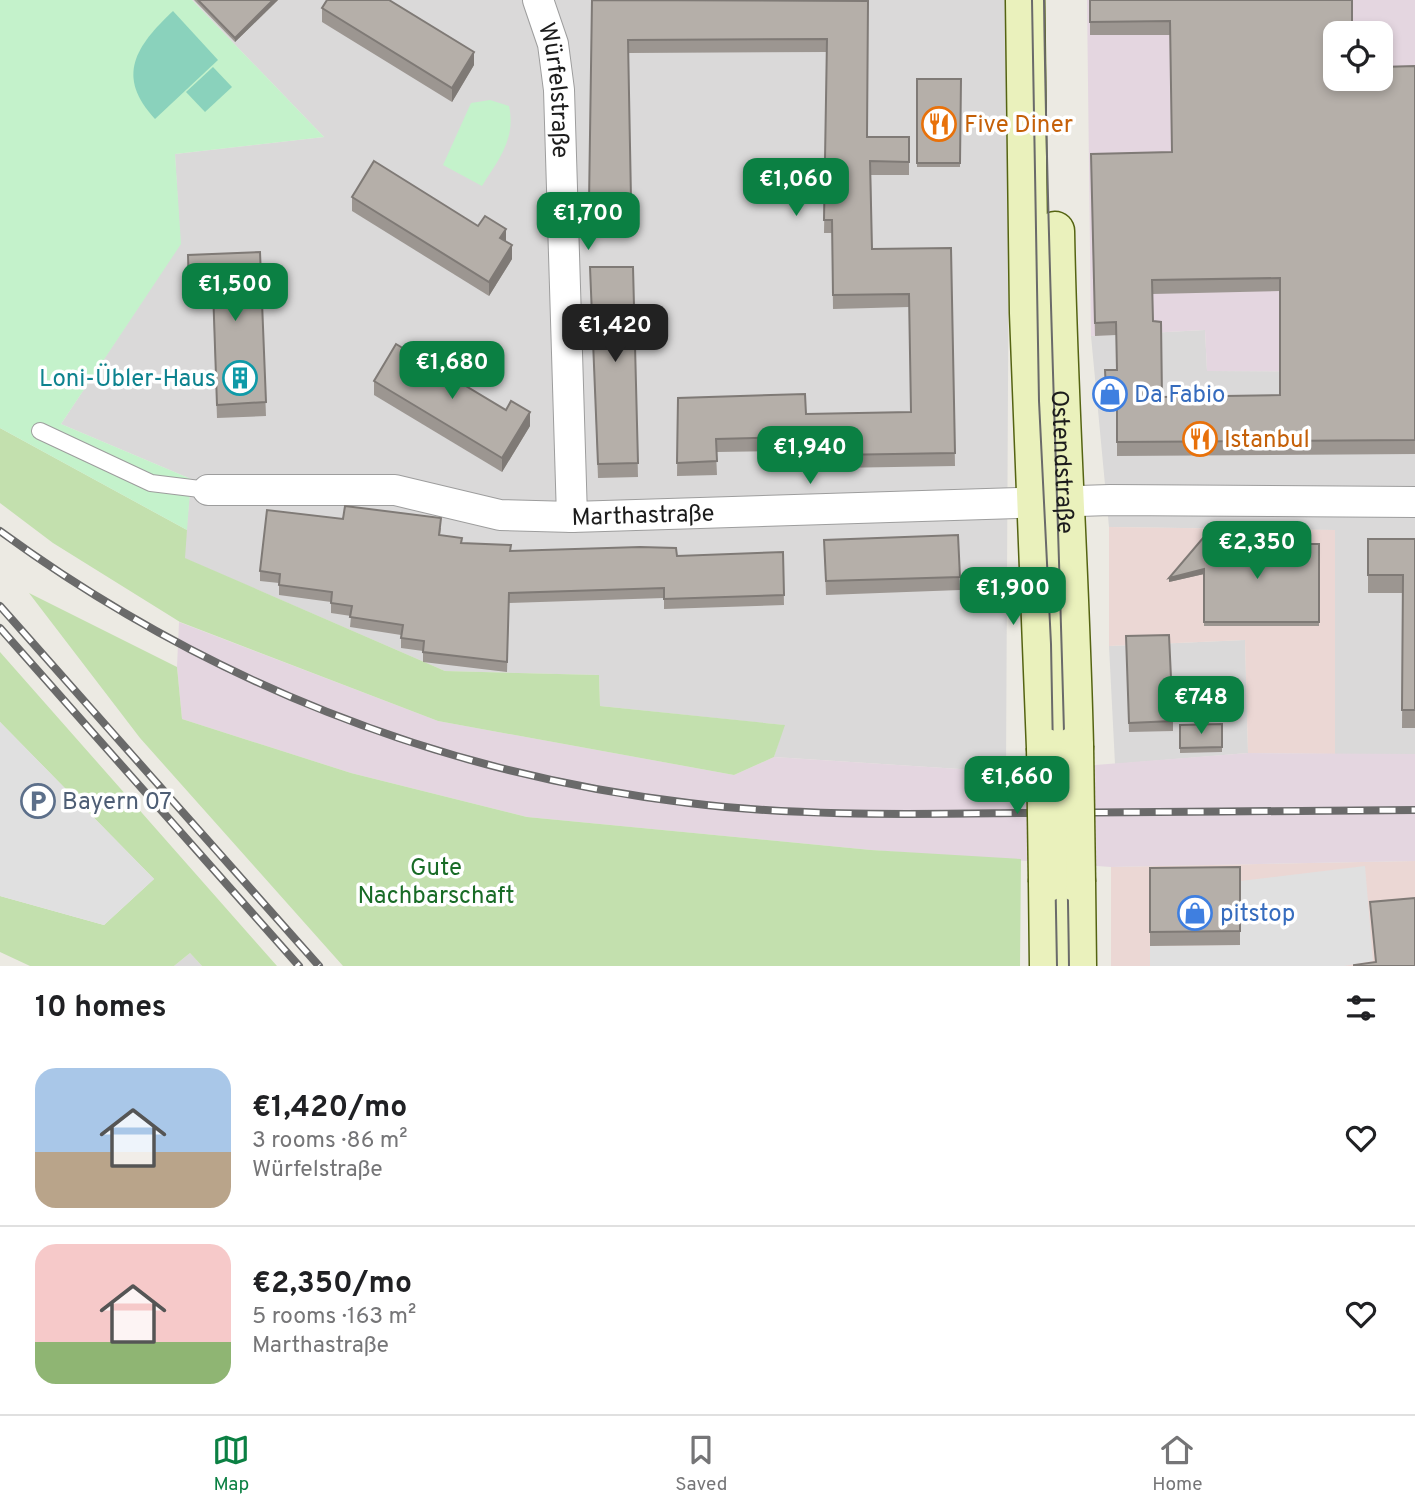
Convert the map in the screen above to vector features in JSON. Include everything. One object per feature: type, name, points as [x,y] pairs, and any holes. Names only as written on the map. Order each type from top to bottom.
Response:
[{"type":"main road","name":"Ostendstraße","points":[[1025,0],[1029,313],[1051,503]]},
{"type":"main road","name":"Ostendstraße","points":[[1051,0],[1057,337],[1051,503],[1062,882],[1077,966]]},
{"type":"main road","name":"Ostendstraße","points":[[1049,966],[1062,882]]},
{"type":"street","name":"Würfelstraße","points":[[538,0],[554,44],[559,90],[572,517]]},
{"type":"street","name":"Marthastraße","points":[[208,490],[395,490],[500,515],[572,517],[1051,503],[1415,502]]},
{"type":"lane","points":[[40,431],[151,483],[208,490]]},
{"type":"shaded area","points":[[192,0],[1010,0],[1006,772],[774,757],[784,725],[600,706],[599,675],[445,671],[184,558],[191,479],[61,424],[180,244],[175,154],[324,137]]},
{"type":"shaded area","points":[[1087,0],[1415,0],[1415,372],[1207,371],[1205,330],[1091,336]]},
{"type":"shaded area","points":[[1205,330],[1207,371],[1415,372],[1415,754],[1335,754],[1335,530],[1109,527],[1091,336]]},
{"type":"shaded area","points":[[1109,527],[1335,530],[1335,754],[1248,753],[1245,640],[1109,646]]},
{"type":"shaded area","points":[[179,622],[438,721],[734,775],[774,757],[1006,772],[1248,753],[1415,754],[1415,861],[1111,867],[871,850],[527,817],[351,773],[182,719],[177,667]]},
{"type":"shaded area","points":[[1245,640],[1248,753],[1115,764],[1109,646]]},
{"type":"shaded area","name":"Bayern 07","points":[[0,722],[154,879],[104,925],[0,896]]},
{"type":"shaded area","points":[[1415,861],[1415,966],[1111,966],[1111,867]]},
{"type":"shaded area","points":[[1365,866],[1373,961],[1344,966],[1150,966],[1150,946],[1240,945],[1240,881]]},
{"type":"shaded area","points":[[190,953],[202,966],[174,966]]},
{"type":"green space","points":[[0,0],[192,0],[324,137],[175,154],[181,244],[61,424],[191,479],[187,530],[0,428]]},
{"type":"green space","points":[[173,11],[218,60],[155,119],[136,89],[133,75],[135,62],[140,49]]},
{"type":"green space","points":[[213,67],[232,87],[205,112],[186,92]]},
{"type":"green space","points":[[490,100],[509,106],[510,129],[504,148],[482,186],[443,165],[471,103]]},
{"type":"green space","points":[[0,428],[187,530],[185,558],[445,671],[599,675],[600,706],[785,725],[774,757],[734,775],[438,721],[180,622],[53,543],[0,503]]},
{"type":"green space","name":"Gute Nachbarschaft","points":[[29,593],[177,667],[182,719],[351,773],[527,817],[871,850],[1021,859],[1020,966],[343,966],[140,738]]},
{"type":"green space","points":[[0,652],[277,966],[202,966],[190,953],[174,966],[30,966],[0,952],[0,896],[104,925],[154,879],[0,722]]},
{"type":"building","points":[[198,0],[273,0],[235,38]]},
{"type":"building","points":[[327,0],[389,0],[474,52],[452,88],[322,8]]},
{"type":"building","points":[[592,0],[868,1],[867,137],[909,137],[909,162],[870,161],[872,249],[951,248],[955,453],[833,455],[832,436],[716,439],[717,461],[677,463],[678,398],[805,394],[806,414],[911,412],[909,294],[833,295],[832,220],[824,220],[827,39],[628,40],[631,199],[589,203]]},
{"type":"building","points":[[1090,0],[1352,0],[1352,21],[1323,21],[1323,91],[1393,91],[1393,67],[1415,66],[1415,440],[1117,442],[1117,391],[1106,391],[1105,370],[1117,370],[1116,322],[1095,323],[1091,154],[1172,152],[1170,21],[1090,22]],"holes":[[[1280,278],[1280,395],[1162,397],[1161,322],[1153,321],[1152,280]]]},
{"type":"building","points":[[917,79],[961,79],[960,163],[917,163]]},
{"type":"building","points":[[374,161],[478,226],[485,216],[506,229],[500,238],[512,245],[489,282],[352,197]]},
{"type":"building","name":"Loni-Übler-Haus","points":[[260,252],[266,402],[217,405],[213,289],[189,290],[188,255]]},
{"type":"building","points":[[590,267],[633,267],[638,463],[598,464]]},
{"type":"building","points":[[396,344],[506,410],[511,401],[530,412],[502,458],[374,381]]},
{"type":"building","points":[[345,506],[441,518],[439,535],[462,538],[461,543],[511,545],[510,551],[640,547],[676,548],[677,556],[783,552],[784,595],[664,599],[664,588],[509,593],[507,662],[423,652],[424,641],[401,638],[403,625],[350,617],[352,606],[331,603],[332,592],[279,585],[280,574],[260,571],[267,510],[343,519]]},
{"type":"building","points":[[958,535],[960,577],[826,581],[824,540]]},
{"type":"building","points":[[1203,538],[1237,538],[1237,544],[1319,544],[1319,622],[1204,622],[1204,569],[1169,578]]},
{"type":"building","points":[[1368,539],[1415,539],[1415,710],[1402,710],[1403,575],[1368,575]]},
{"type":"building","points":[[1169,635],[1173,721],[1129,723],[1126,636]]},
{"type":"building","points":[[1222,724],[1222,747],[1180,748],[1180,725]]},
{"type":"building","name":"pitstop","points":[[1240,867],[1240,931],[1150,932],[1150,868]]},
{"type":"building","points":[[1415,898],[1415,966],[1354,966],[1376,962],[1370,902]]},
{"type":"tram line","points":[[1032,0],[1039,401],[1051,644],[1057,966]]},
{"type":"tram line","points":[[1044,0],[1069,966]]},
{"type":"railway","points":[[0,531],[78,584],[158,632],[241,675],[326,712],[414,743],[504,769],[595,789],[689,803],[816,813],[1415,810]]},
{"type":"railway","points":[[0,606],[319,966]]},
{"type":"railway","points":[[0,628],[299,966]]},
{"type":"place","name":"Five Diner","points":[[939,124]]},
{"type":"place","name":"Loni-Übler-Haus","points":[[240,378]]},
{"type":"place","name":"Da Fabio","points":[[1110,394]]},
{"type":"place","name":"Istanbul","points":[[1200,439]]},
{"type":"place","name":"Bayern 07","points":[[38,801]]},
{"type":"place","name":"pitstop","points":[[1195,913]]}]
